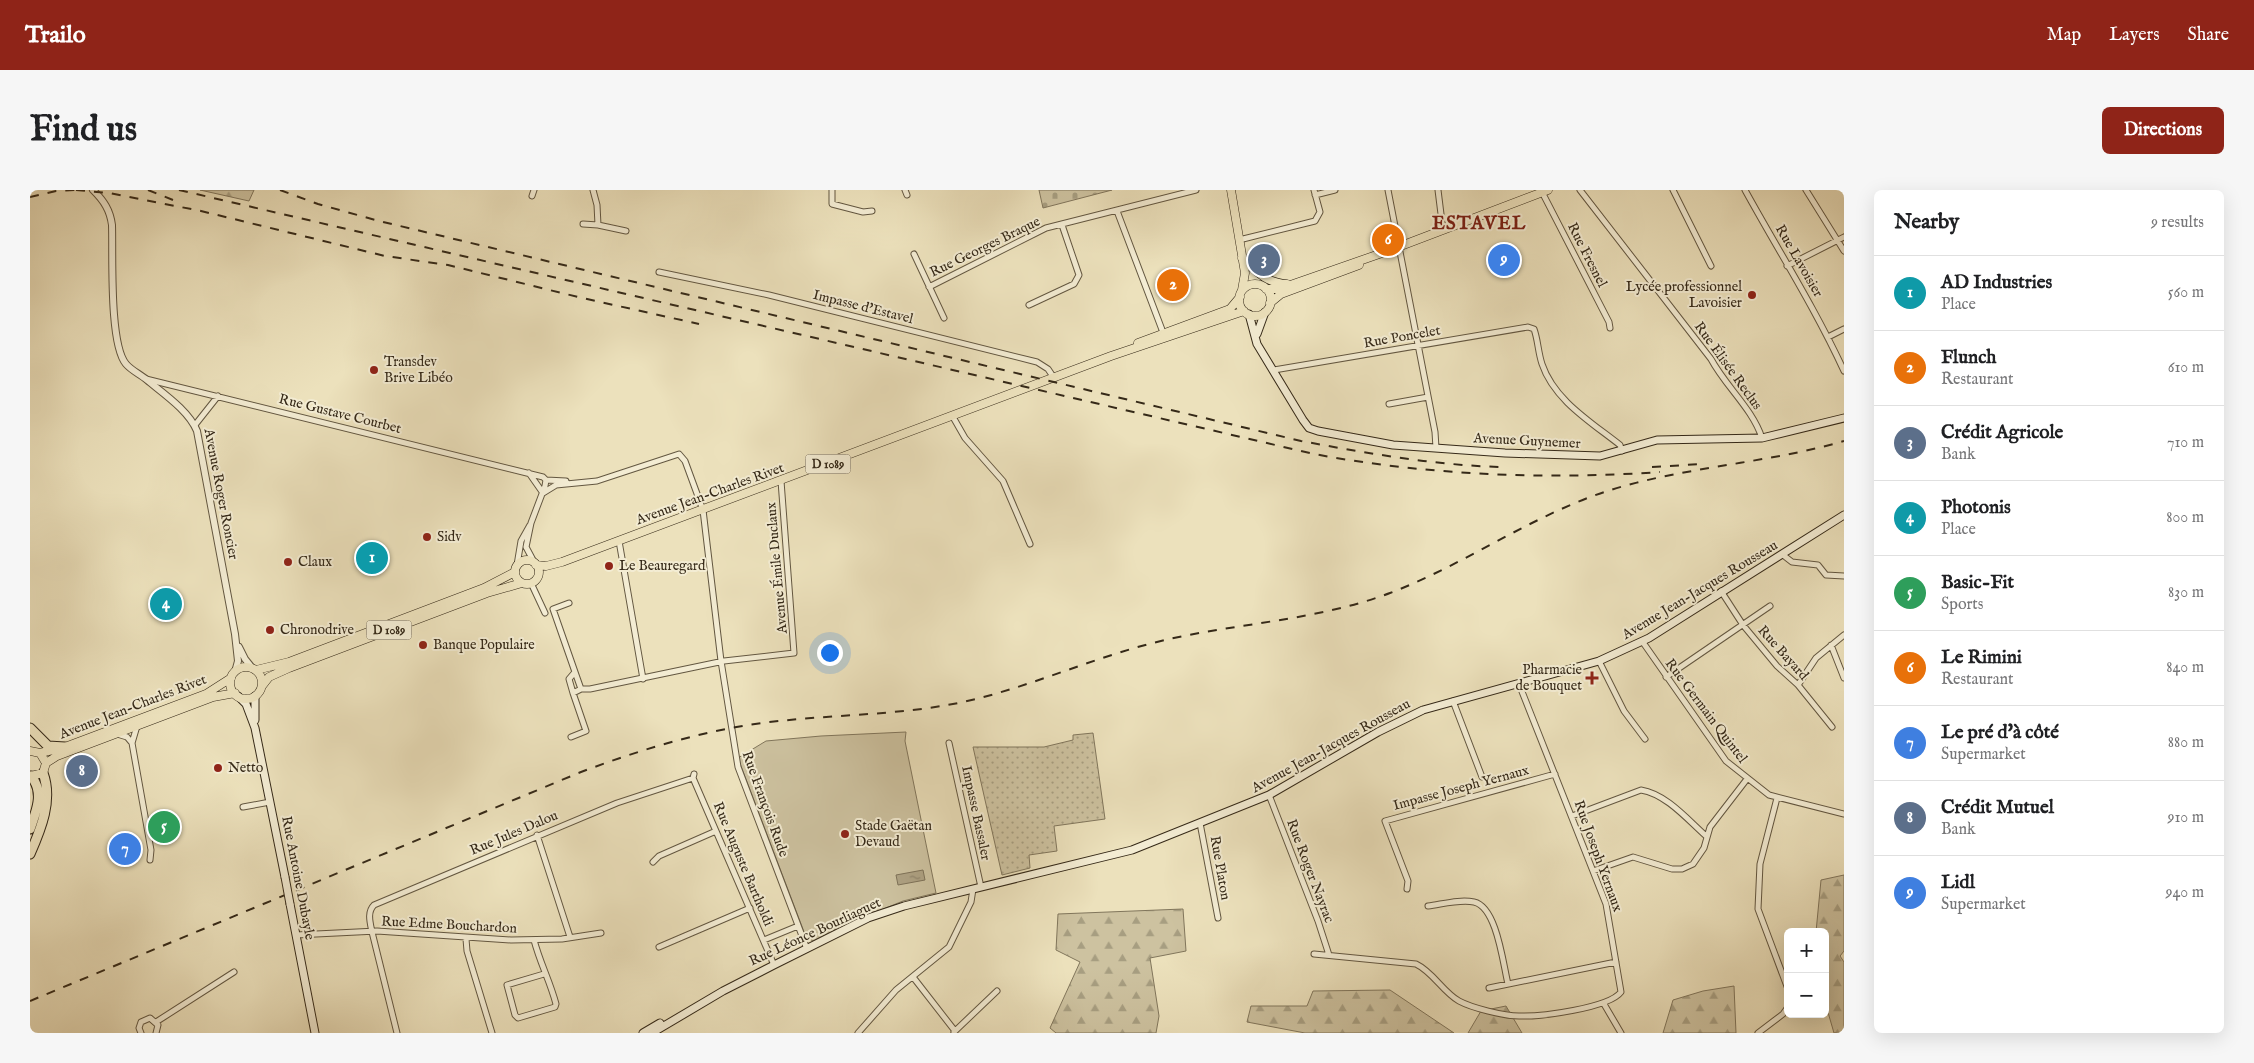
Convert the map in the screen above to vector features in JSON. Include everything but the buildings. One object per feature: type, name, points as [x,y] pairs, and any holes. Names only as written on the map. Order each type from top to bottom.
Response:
[{"type":"highway","points":[[30,728],[48,746],[66,747]]},
{"type":"highway","points":[[30,854],[43,820],[46,802],[47,791],[43,773]]},
{"type":"highway","points":[[30,776],[39,791],[38,805],[30,829]]},
{"type":"main road","points":[[1231,190],[1245,274],[1241,294],[1246,312],[1257,315],[1265,312]]},
{"type":"main road","points":[[1245,274],[1258,284],[1275,290],[1399,247],[1545,191]]},
{"type":"main road","points":[[1256,339],[1270,303],[1281,294],[1376,258],[1385,252]]},
{"type":"main road","points":[[1241,258],[1259,275],[1268,280],[1294,284]]},
{"type":"main road","points":[[1241,294],[1250,285],[1258,284]]},
{"type":"main road","points":[[1266,288],[1270,303]]},
{"type":"main road","name":"D 1089","points":[[1165,336],[1230,309],[1241,294]]},
{"type":"main road","name":"Avenue Guynemer","points":[[1246,312],[1256,339],[1309,428],[1330,434],[1393,445],[1600,456],[1657,440],[1762,438],[1844,418]]},
{"type":"main road","name":"D 1089","points":[[1054,378],[1125,351],[1136,344],[1246,312]]},
{"type":"main road","name":"Avenue Jean-Charles Rivet","points":[[535,564],[546,566],[562,562],[1054,378]]},
{"type":"main road","name":"Avenue Jean-Jacques Rousseau","points":[[976,888],[1129,851],[1268,795],[1398,721],[1422,710],[1599,661],[1642,641],[1720,591],[1783,555],[1844,514]]},
{"type":"main road","points":[[527,560],[535,564],[539,569],[534,580],[522,583],[517,578],[516,568],[527,560]]},
{"type":"main road","name":"Avenue Jean-Charles Rivet","points":[[534,580],[562,562]]},
{"type":"main road","name":"D 1089","points":[[254,670],[289,662],[484,588],[516,568]]},
{"type":"main road","name":"D 1089","points":[[262,686],[269,677],[289,668],[478,597],[522,583]]},
{"type":"main road","points":[[245,667],[254,670],[260,676],[262,686],[254,696],[247,699],[236,695],[231,686],[233,675],[245,667]]},
{"type":"main road","name":"Avenue Jean-Charles Rivet","points":[[40,753],[66,747],[206,694],[233,675]]},
{"type":"main road","name":"Avenue Jean-Charles Rivet","points":[[46,763],[57,756],[213,697],[236,695]]},
{"type":"main road","name":"Rue Antoine Dubayle","points":[[236,695],[246,704],[255,728],[315,1033]]},
{"type":"main road","name":"Rue Antoine Dubayle","points":[[254,696],[255,728]]},
{"type":"main road","points":[[30,751],[40,753],[46,763],[43,773],[30,776]]},
{"type":"main road","name":"Rue Léonce Bourliaguet","points":[[652,1033],[700,1004],[868,918],[904,906],[976,888]]},
{"type":"main road","name":"Rue Léonce Bourliaguet","points":[[643,1033],[688,1008],[700,1004]]},
{"type":"street","name":"Avenue Roger Roncier","points":[[93,190],[103,200],[110,213],[112,225],[116,330],[119,349],[126,364],[146,379],[194,425],[200,440],[235,634],[238,661],[233,675]]},
{"type":"street","points":[[532,196],[534,190]]},
{"type":"street","points":[[593,190],[597,205],[598,225]]},
{"type":"street","points":[[832,190],[832,204],[863,212],[872,211]]},
{"type":"street","name":"Rue Georges Braque","points":[[930,287],[1046,228],[1196,190]]},
{"type":"street","points":[[1238,240],[1315,221],[1320,212],[1315,192],[1334,190]]},
{"type":"street","points":[[1388,190],[1419,346],[1436,448]]},
{"type":"street","points":[[1438,190],[1443,230]]},
{"type":"street","name":"Rue Élisée Reclus","points":[[1580,190],[1711,359],[1720,376],[1757,426],[1762,438]]},
{"type":"street","points":[[1673,190],[1711,266]]},
{"type":"street","name":"Rue Lavoisier","points":[[1746,190],[1828,337],[1844,371]]},
{"type":"street","points":[[1806,190],[1844,252]]},
{"type":"street","name":"Rue Fresnel","points":[[1545,191],[1609,322],[1610,328]]},
{"type":"street","points":[[1117,211],[1165,336]]},
{"type":"street","points":[[583,224],[626,231]]},
{"type":"street","points":[[1029,305],[1074,284],[1078,280],[1079,275],[1062,225]]},
{"type":"street","points":[[1787,266],[1844,237]]},
{"type":"street","name":"Rue Georges Braque","points":[[914,254],[944,318]]},
{"type":"street","name":"Impasse d'Estavel","points":[[659,272],[769,296],[1030,360],[1048,369],[1054,378]]},
{"type":"street","name":"Rue Poncelet","points":[[1274,370],[1528,327],[1534,329],[1542,364],[1554,388],[1577,411],[1620,445],[1622,451]]},
{"type":"street","points":[[1828,337],[1844,329]]},
{"type":"street","name":"Rue Gustave Courbet","points":[[146,379],[528,472],[548,481]]},
{"type":"street","points":[[194,425],[218,396]]},
{"type":"street","points":[[1389,404],[1428,397]]},
{"type":"street","points":[[953,417],[965,438],[1003,481],[1030,544]]},
{"type":"street","name":"Rue François Rude","points":[[574,482],[597,481],[680,454],[685,461],[703,510],[721,661],[738,767],[807,949]]},
{"type":"street","points":[[537,477],[543,493]]},
{"type":"street","points":[[516,568],[521,541],[531,523],[548,481],[574,482]]},
{"type":"street","name":"Avenue Émile Duclaux","points":[[721,661],[794,653],[781,481]]},
{"type":"street","points":[[543,493],[556,485],[574,482]]},
{"type":"street","points":[[531,523],[526,547],[535,564]]},
{"type":"street","points":[[619,541],[643,678]]},
{"type":"street","points":[[1783,555],[1792,562],[1818,565],[1826,575],[1844,576]]},
{"type":"street","points":[[534,580],[545,612]]},
{"type":"street","name":"Rue Bayard","points":[[1720,591],[1743,625],[1777,666],[1798,685],[1832,727]]},
{"type":"street","points":[[568,603],[553,609],[580,689]]},
{"type":"street","points":[[1666,677],[1770,606]]},
{"type":"street","name":"Avenue Roger Roncier","points":[[235,634],[245,660],[254,670]]},
{"type":"street","points":[[1798,685],[1816,658],[1844,635]]},
{"type":"street","name":"Rue Germain Quintel","points":[[1642,641],[1726,761],[1746,779],[1769,795],[1777,798],[1844,814]]},
{"type":"street","points":[[1831,645],[1844,678]]},
{"type":"street","points":[[573,693],[580,689],[721,661]]},
{"type":"street","points":[[1599,661],[1624,711],[1646,739]]},
{"type":"street","points":[[571,737],[586,731],[569,678],[575,672]]},
{"type":"street","name":"Rue Joseph Yernaux","points":[[1519,684],[1606,904],[1621,992],[1618,997],[1604,1004]]},
{"type":"street","points":[[1453,701],[1482,778]]},
{"type":"street","points":[[132,743],[137,726]]},
{"type":"street","points":[[117,734],[128,737],[132,743],[151,850],[150,860]]},
{"type":"street","name":"Impasse Bassaler","points":[[949,743],[976,888]]},
{"type":"street","name":"Impasse Joseph Yernaux","points":[[1407,890],[1408,881],[1385,820],[1556,774]]},
{"type":"street","name":"Rue Auguste Bartholdi","points":[[693,776],[774,965]]},
{"type":"street","name":"Rue Jules Dalou","points":[[397,1033],[369,916],[370,909],[374,905],[537,835],[617,803],[693,776]]},
{"type":"street","points":[[1593,871],[1634,857],[1660,867],[1682,869],[1699,858],[1710,827],[1746,779]]},
{"type":"street","points":[[1572,816],[1641,790],[1652,792],[1661,798],[1706,836]]},
{"type":"street","name":"Rue Roger Nayrac","points":[[1268,795],[1318,921],[1329,955]]},
{"type":"street","points":[[1777,798],[1760,864],[1758,909],[1784,978]]},
{"type":"street","points":[[243,806],[270,802]]},
{"type":"street","name":"Rue Platon","points":[[1200,823],[1218,918]]},
{"type":"street","points":[[653,862],[659,856],[716,831]]},
{"type":"street","points":[[537,835],[570,937]]},
{"type":"street","points":[[858,1033],[881,1005],[949,947],[976,888]]},
{"type":"street","points":[[1428,906],[1476,902],[1485,907],[1492,917],[1508,984]]},
{"type":"street","points":[[659,947],[750,908]]},
{"type":"street","points":[[764,940],[798,926]]},
{"type":"street","name":"Rue Edme Bouchardon","points":[[296,935],[372,932],[466,939],[534,940],[600,933]]},
{"type":"street","points":[[466,939],[466,951],[492,1033]]},
{"type":"street","points":[[534,940],[544,974],[549,978],[556,1004],[518,1018],[515,1016],[507,985],[544,974]]},
{"type":"street","points":[[1314,954],[1416,964],[1458,1000],[1508,1016],[1532,1015],[1604,1004],[1621,1033]]},
{"type":"street","points":[[1489,988],[1616,962]]},
{"type":"street","points":[[156,1022],[234,972]]},
{"type":"street","points":[[912,977],[953,1032],[997,991]]},
{"type":"street","points":[[1758,1033],[1784,1013]]},
{"type":"street","points":[[141,1033],[139,1028],[142,1020],[150,1018],[156,1022],[158,1028],[156,1033]]},
{"type":"green space","points":[[200,190],[254,190],[249,201]]},
{"type":"green space","points":[[1039,190],[1112,190],[1043,208]]},
{"type":"green space","name":"Stade Gaëtan Devaud","points":[[906,732],[905,741],[936,893],[903,901],[866,916],[852,916],[846,919],[838,928],[813,941],[806,937],[738,758],[766,741]]},
{"type":"green space","points":[[1093,733],[1105,819],[1054,826],[1057,851],[1029,855],[1030,868],[1002,875],[973,747],[1044,747],[1073,740],[1073,735]]},
{"type":"green space","points":[[1844,875],[1844,951],[1840,956],[1844,962],[1844,1033],[1834,1033],[1829,1016],[1829,928],[1816,928],[1821,880]]},
{"type":"green space","points":[[1183,909],[1186,951],[1150,958],[1159,1016],[1156,1033],[1056,1033],[1050,1028],[1080,962],[1056,950],[1058,914]]},
{"type":"green space","points":[[1734,986],[1736,1033],[1663,1033],[1673,1000],[1703,991]]},
{"type":"green space","points":[[1390,990],[1454,1033],[1305,1033],[1247,1022],[1251,1006],[1307,1006],[1313,991]]},
{"type":"green space","points":[[1506,1006],[1522,1033],[1468,1033],[1481,1011]]},
{"type":"water","points":[[923,870],[925,880],[898,885],[896,875]]},
{"type":"railway","points":[[30,197],[56,191],[75,190]]},
{"type":"railway","points":[[76,190],[109,193],[201,211],[385,256],[448,265],[699,324]]},
{"type":"railway","points":[[148,190],[173,200]]},
{"type":"railway","points":[[179,190],[1314,454],[1399,467],[1486,474],[1574,476],[1660,472]]},
{"type":"railway","points":[[280,190],[318,204],[379,221],[1301,441],[1425,461],[1500,467]]},
{"type":"railway","points":[[30,1001],[581,772],[654,747],[703,734],[754,724],[902,711],[952,704],[1000,692],[1117,653],[1165,640],[1307,615],[1363,602],[1420,580],[1534,522],[1593,496],[1651,479],[1789,454],[1844,441]]},
{"type":"railway","points":[[1652,467],[1702,464]]},
{"type":"place","name":"Le Rimini","points":[[1388,240]]},
{"type":"place","name":"Crédit Agricole","points":[[1264,260]]},
{"type":"place","name":"Lidl","points":[[1504,260]]},
{"type":"place","name":"Flunch","points":[[1173,285]]},
{"type":"place","name":"Lycée professionnel Lavoisier","points":[[1752,295]]},
{"type":"place","name":"Transdev Brive Libéo","points":[[374,370]]},
{"type":"place","name":"Sidv","points":[[427,537]]},
{"type":"place","name":"AD Industries","points":[[372,558]]},
{"type":"place","name":"Claux","points":[[288,562]]},
{"type":"place","name":"Le Beauregard","points":[[609,566]]},
{"type":"place","name":"Photonis","points":[[166,604]]},
{"type":"place","name":"Chronodrive","points":[[270,630]]},
{"type":"place","name":"Banque Populaire","points":[[423,645]]},
{"type":"place","name":"Pharmacie de Bouquet","points":[[1592,678]]},
{"type":"place","name":"Netto","points":[[218,768]]},
{"type":"place","name":"Crédit Mutuel","points":[[82,771]]},
{"type":"place","name":"Basic-Fit","points":[[164,827]]},
{"type":"place","name":"Stade Gaëtan Devaud","points":[[845,834]]},
{"type":"place","name":"Le pré d'à côté","points":[[125,849]]},
{"type":"district","name":"ESTAVEL","points":[[1479,224]]}]
